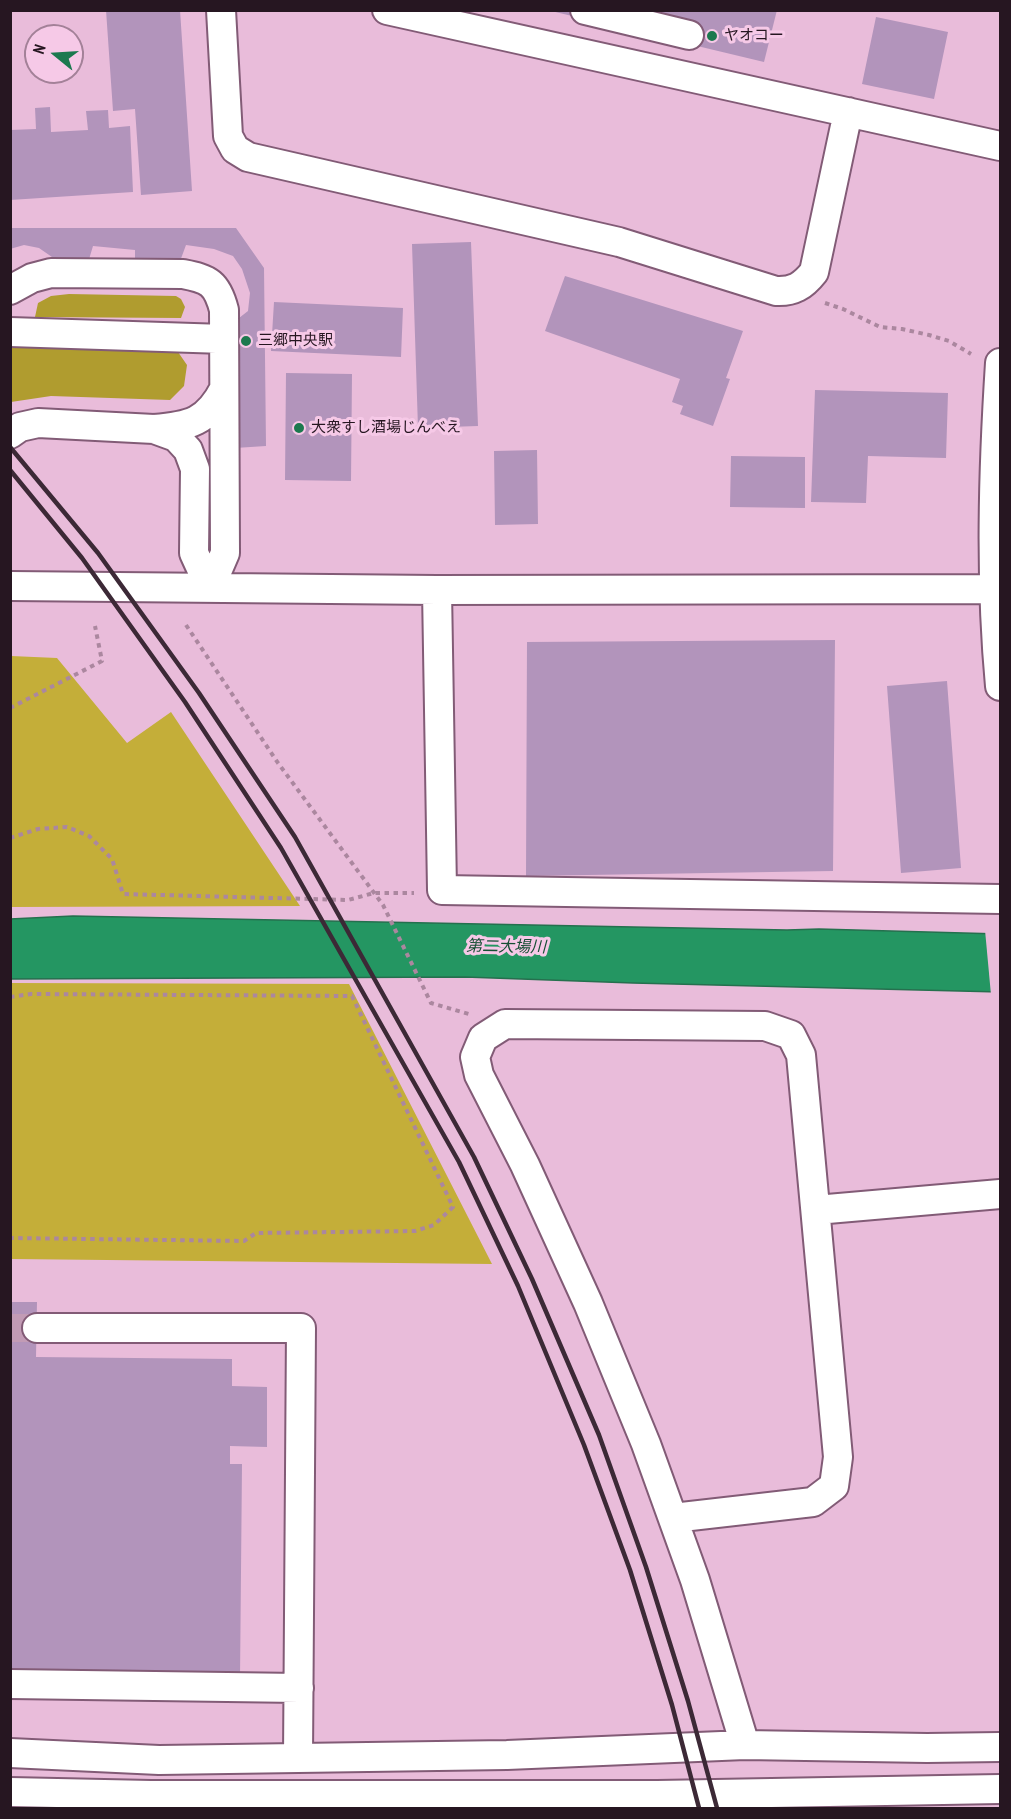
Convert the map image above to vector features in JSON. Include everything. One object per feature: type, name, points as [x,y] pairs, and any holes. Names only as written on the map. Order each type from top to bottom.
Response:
[{"type":"street","points":[[221,10],[228,136],[235,149],[248,157],[619,242],[776,291],[787,291],[804,285],[814,272],[848,112]]},
{"type":"street","points":[[387,10],[1000,146]]},
{"type":"street","points":[[585,10],[689,35]]},
{"type":"street","points":[[10,290],[32,278],[51,273],[183,274],[200,277],[213,284],[220,294],[224,310],[225,553],[210,588]]},
{"type":"street","points":[[10,332],[224,339]]},
{"type":"street","points":[[1000,363],[996,435],[1000,686]]},
{"type":"street","points":[[10,434],[20,427],[38,423],[154,429],[176,427],[205,416],[216,405],[224,389]]},
{"type":"street","points":[[154,429],[176,437],[188,450],[195,469],[195,553],[210,588]]},
{"type":"street","points":[[10,586],[437,590],[997,589]]},
{"type":"street","points":[[437,590],[442,890],[1000,899]]},
{"type":"street","points":[[673,1518],[813,1502],[834,1486],[838,1457],[801,1055],[791,1035],[765,1026],[505,1024],[483,1038],[475,1057],[478,1075],[525,1165],[588,1303],[646,1444],[695,1580],[745,1745]]},
{"type":"street","points":[[816,1210],[1000,1194]]},
{"type":"street","points":[[37,1328],[301,1328],[298,1757]]},
{"type":"street","points":[[10,1684],[299,1688]]},
{"type":"street","points":[[10,1753],[159,1760],[507,1755],[745,1745],[1000,1747]]},
{"type":"street","points":[[10,1792],[152,1802],[749,1801],[1000,1789]]},
{"type":"path","points":[[823,302],[880,327],[929,335],[949,341],[971,354]]},
{"type":"path","points":[[186,625],[278,764],[383,905],[431,1004]]},
{"type":"path","points":[[10,708],[102,661],[95,626]]},
{"type":"path","points":[[10,838],[38,829],[67,827],[89,836],[112,859],[123,894],[348,900],[374,893],[428,893],[442,890]]},
{"type":"path","points":[[10,997],[31,994],[352,996],[453,1207],[434,1225],[415,1231],[256,1233],[244,1242],[10,1238]]},
{"type":"shaded area","points":[[69,294],[176,296],[181,299],[185,307],[181,318],[35,317],[38,303],[51,296]]},
{"type":"shaded area","points":[[11,346],[166,349],[178,352],[187,365],[184,386],[170,400],[51,396],[11,402]]},
{"type":"shaded area","points":[[11,656],[57,658],[127,743],[171,712],[300,906],[11,907]]},
{"type":"shaded area","points":[[11,983],[349,984],[492,1264],[11,1259]]},
{"type":"water","name":"第二大場川","points":[[73,916],[1000,934],[1000,992],[465,977],[11,979],[10,919]]},
{"type":"pier","points":[[985,930],[1000,931],[1000,995],[991,995]]},
{"type":"building","points":[[106,10],[180,10],[192,191],[141,195],[135,109],[113,111]]},
{"type":"building","name":"ヤオコー","points":[[547,10],[777,10],[764,62]]},
{"type":"building","points":[[876,17],[948,32],[934,99],[862,84]]},
{"type":"building","points":[[50,107],[51,132],[88,130],[86,111],[108,110],[109,128],[130,126],[133,192],[10,200],[10,130],[36,129],[35,108]]},
{"type":"building","points":[[10,228],[236,228],[264,268],[266,446],[235,448],[227,319],[239,318],[248,311],[250,293],[242,269],[233,256],[214,249],[186,245],[179,264],[135,268],[135,250],[93,246],[87,266],[57,268],[52,257],[39,248],[24,245],[10,249]]},
{"type":"building","points":[[471,242],[478,426],[418,428],[412,244]]},
{"type":"building","points":[[565,276],[743,331],[726,378],[730,379],[713,426],[680,414],[683,406],[672,402],[680,379],[545,331]]},
{"type":"building","points":[[274,302],[403,308],[401,357],[271,351]]},
{"type":"building","points":[[286,373],[352,374],[351,481],[285,480]]},
{"type":"building","points":[[815,390],[948,393],[946,458],[868,456],[866,503],[811,502]]},
{"type":"building","points":[[537,450],[538,524],[495,525],[494,451]]},
{"type":"building","points":[[731,456],[805,457],[805,508],[730,507]]},
{"type":"building","points":[[835,640],[833,871],[526,876],[527,642]]},
{"type":"building","points":[[947,681],[961,868],[901,873],[887,686]]},
{"type":"building","points":[[10,1302],[37,1302],[36,1357],[232,1359],[232,1386],[267,1387],[267,1447],[230,1446],[230,1464],[242,1464],[240,1678],[10,1676]]},
{"type":"tunnel","points":[[10,1328],[37,1328]]},
{"type":"railway","points":[[10,447],[98,553],[199,693],[295,837],[474,1157],[532,1279],[599,1435],[646,1567],[688,1701],[717,1808]]},
{"type":"railway","points":[[10,470],[82,558],[185,702],[281,848],[459,1162],[518,1286],[584,1445],[630,1570],[672,1705],[699,1808]]},
{"type":"place","name":"ヤオコー","points":[[712,36]]},
{"type":"place","name":"三郷中央駅","points":[[246,341]]},
{"type":"place","name":"大衆すし酒場じんべえ","points":[[299,428]]}]
